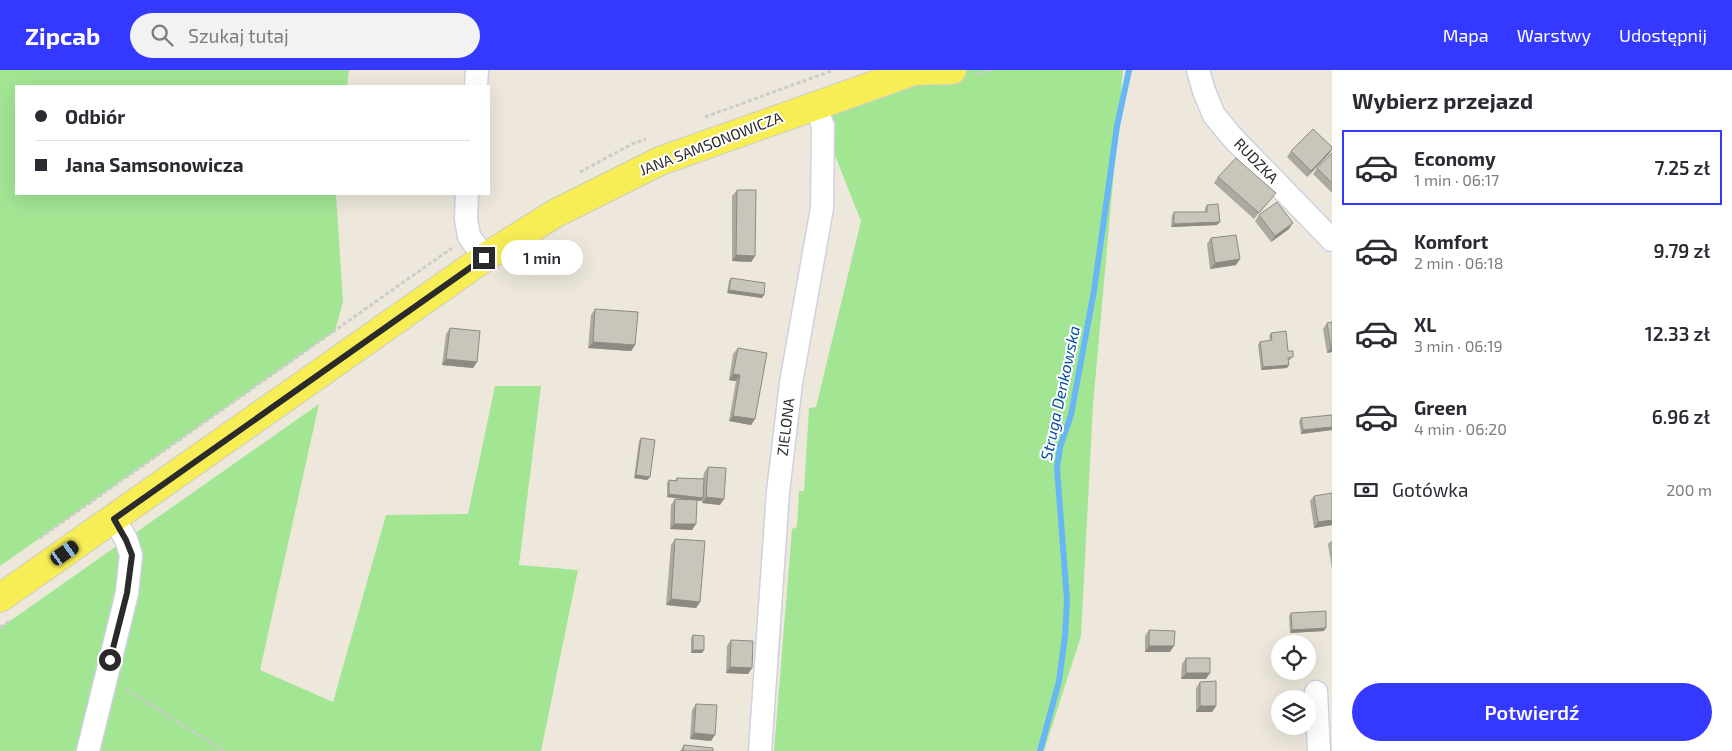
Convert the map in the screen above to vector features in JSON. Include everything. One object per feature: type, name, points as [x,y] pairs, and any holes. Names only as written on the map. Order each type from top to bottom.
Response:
[{"type":"main road","name":"JANA SAMSONOWICZA","points":[[8,607],[114,519],[484,258],[556,213],[660,161],[914,70],[962,73]]},
{"type":"street","points":[[476,85],[477,70]]},
{"type":"street","name":"RUDZKA","points":[[1198,70],[1214,115],[1232,137],[1332,240]]},
{"type":"street","name":"ZIELONA","points":[[760,751],[780,482],[791,383],[822,208],[822,126],[815,105]]},
{"type":"street","points":[[467,195],[466,220],[469,236],[484,258]]},
{"type":"street","points":[[88,751],[127,593],[132,555],[114,519]]},
{"type":"street","points":[[1316,692],[1319,751]]},
{"type":"path","points":[[962,73],[991,70]]},
{"type":"path","points":[[0,628],[8,607]]},
{"type":"path","points":[[106,676],[224,751]]},
{"type":"green space","points":[[0,70],[349,70],[347,85],[15,85],[15,195],[336,195],[343,301],[335,331],[0,566]]},
{"type":"green space","points":[[952,70],[1123,70],[1093,405],[1081,636],[1044,751],[774,751],[792,529],[797,527],[799,491],[804,491],[809,408],[816,407],[861,221],[815,105]]},
{"type":"green space","points":[[495,386],[541,386],[519,565],[578,570],[541,751],[0,751],[0,628],[319,404],[260,670],[333,702],[386,515],[468,514]]},
{"type":"building","points":[[1313,129],[1332,149],[1311,171],[1291,151]]},
{"type":"building","points":[[1332,153],[1332,183],[1317,168]]},
{"type":"building","points":[[1236,158],[1276,193],[1259,213],[1218,177]]},
{"type":"building","points":[[737,190],[756,190],[755,256],[736,255]]},
{"type":"building","points":[[1277,202],[1293,223],[1275,236],[1259,215]]},
{"type":"building","points":[[1218,204],[1220,222],[1174,224],[1174,212],[1207,212],[1207,205]]},
{"type":"building","points":[[1236,235],[1240,259],[1215,263],[1211,238]]},
{"type":"building","points":[[731,278],[765,283],[764,295],[729,290]]},
{"type":"building","points":[[595,309],[638,312],[635,345],[593,342]]},
{"type":"building","points":[[1332,322],[1332,346],[1331,347],[1327,323]]},
{"type":"building","points":[[450,328],[480,331],[477,362],[446,359]]},
{"type":"building","points":[[1286,331],[1288,351],[1293,351],[1293,357],[1288,358],[1289,365],[1263,367],[1260,342],[1272,340],[1271,333]]},
{"type":"building","points":[[738,348],[767,353],[755,419],[733,416],[740,375],[733,374]]},
{"type":"building","points":[[1332,415],[1332,427],[1303,430],[1301,418]]},
{"type":"building","points":[[641,438],[655,440],[650,477],[636,475]]},
{"type":"building","points":[[708,467],[726,468],[724,499],[706,497]]},
{"type":"building","points":[[677,478],[704,479],[703,498],[669,494],[669,480],[677,481]]},
{"type":"building","points":[[1332,493],[1332,520],[1318,522],[1314,496]]},
{"type":"building","points":[[675,499],[697,500],[696,524],[674,524]]},
{"type":"building","points":[[675,539],[705,541],[700,602],[671,599]]},
{"type":"building","points":[[1326,611],[1326,628],[1292,630],[1291,613]]},
{"type":"building","points":[[1149,630],[1175,631],[1174,646],[1149,646]]},
{"type":"building","points":[[693,635],[704,636],[704,650],[693,650]]},
{"type":"building","points":[[731,640],[753,641],[752,668],[730,667]]},
{"type":"building","points":[[1186,658],[1210,658],[1210,673],[1186,673]]},
{"type":"building","points":[[1216,681],[1216,706],[1200,706],[1200,682]]},
{"type":"building","points":[[696,704],[717,705],[715,735],[694,733]]},
{"type":"building","points":[[684,745],[713,748],[713,751],[683,751]]},
{"type":"waterway","name":"Struga Denkowska","points":[[1040,751],[1059,681],[1065,636],[1067,600],[1057,468],[1060,447],[1071,415],[1094,291],[1117,126],[1129,70]]},
{"type":"route","points":[[110,660],[127,593],[132,555],[114,519],[484,258]]}]
